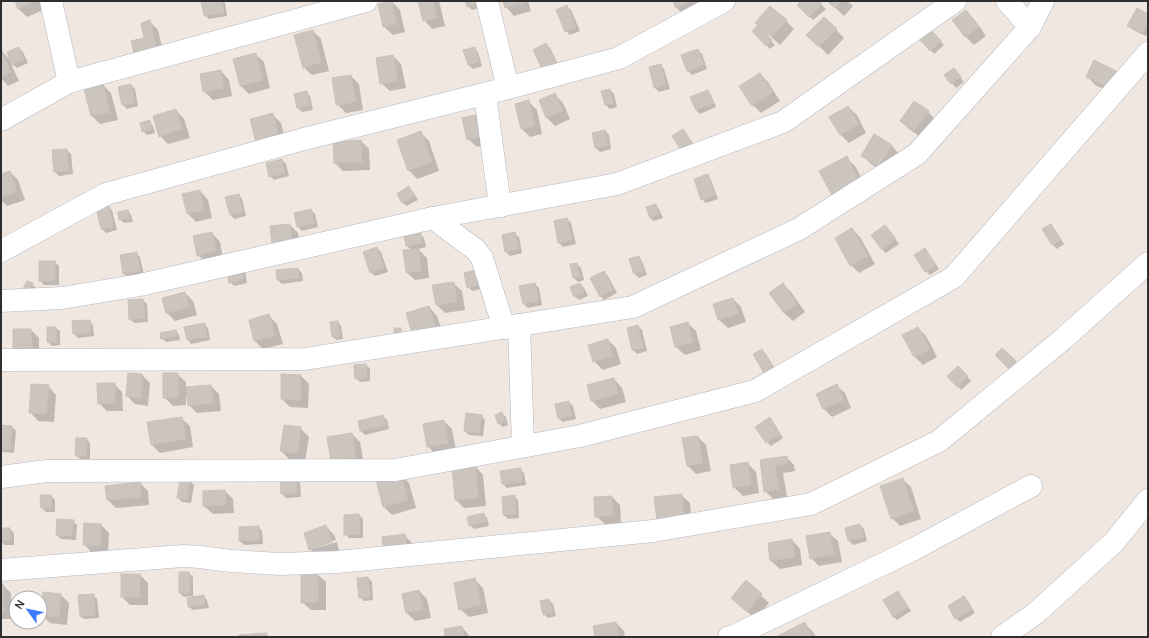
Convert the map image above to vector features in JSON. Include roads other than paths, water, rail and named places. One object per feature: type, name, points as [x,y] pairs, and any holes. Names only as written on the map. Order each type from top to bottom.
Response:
[{"type":"street","points":[[51,1],[69,82]]},
{"type":"street","points":[[1,120],[69,82],[366,1]]},
{"type":"street","points":[[487,1],[508,88]]},
{"type":"street","points":[[1,251],[106,194],[304,139],[485,94],[619,58],[724,1]]},
{"type":"street","points":[[1,301],[62,298],[140,285],[433,218],[617,184],[783,122],[955,1]]},
{"type":"street","points":[[1007,1],[1030,26]]},
{"type":"street","points":[[1,360],[305,359],[633,307],[799,229],[917,154],[1030,26],[1043,1]]},
{"type":"street","points":[[1,477],[47,471],[395,470],[580,436],[755,391],[954,277],[1148,53]]},
{"type":"street","points":[[485,94],[500,206]]},
{"type":"street","points":[[433,218],[476,250],[482,258],[511,327],[523,446]]},
{"type":"street","points":[[1,570],[183,556],[280,564],[338,562],[653,531],[811,504],[939,441],[1063,340],[1148,263]]},
{"type":"street","points":[[729,637],[734,636],[914,550],[1031,486]]},
{"type":"street","points":[[1002,637],[1036,613],[1114,542],[1148,500]]}]
